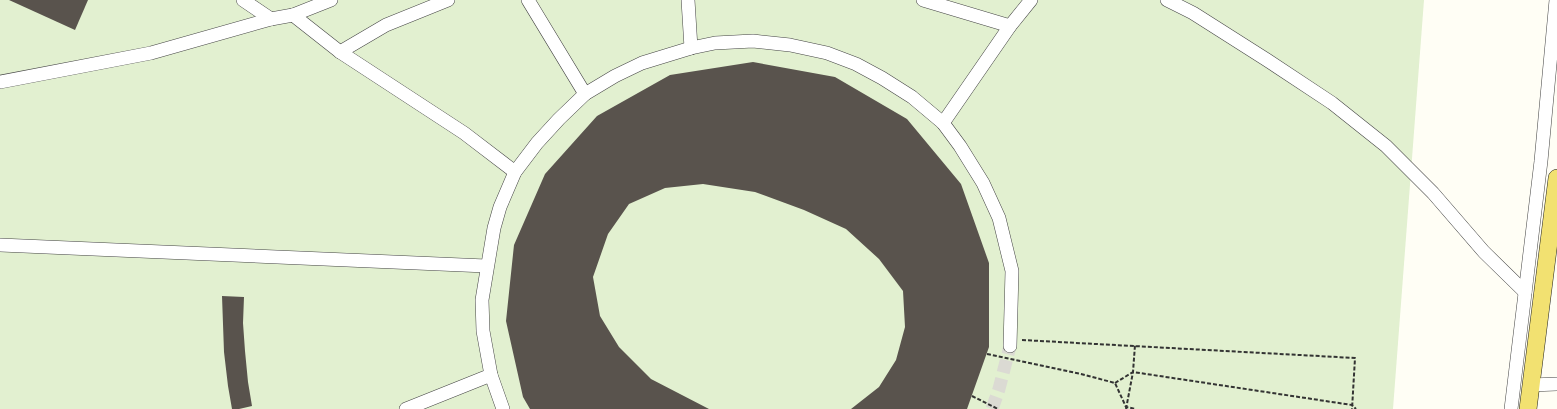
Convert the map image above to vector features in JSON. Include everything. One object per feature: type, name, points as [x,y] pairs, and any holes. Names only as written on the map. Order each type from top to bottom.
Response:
[{"type":"main road","points":[[1528,409],[1557,178]]},
{"type":"street","points":[[243,0],[271,19]]},
{"type":"street","points":[[0,82],[151,53],[271,19],[293,15],[331,0]]},
{"type":"street","points":[[340,52],[386,25],[448,0]]},
{"type":"street","points":[[528,0],[585,94]]},
{"type":"street","points":[[688,0],[691,48]]},
{"type":"street","points":[[923,0],[1010,26]]},
{"type":"street","points":[[943,123],[1010,26],[1031,0]]},
{"type":"street","points":[[1167,0],[1193,13],[1268,60],[1332,103],[1386,146],[1433,193],[1484,252],[1525,292]]},
{"type":"street","points":[[1511,409],[1541,161],[1556,0]]},
{"type":"street","points":[[293,15],[340,52],[464,133],[515,172]]},
{"type":"street","points":[[503,409],[491,375],[483,330],[482,300],[486,266],[494,228],[500,207],[515,172],[537,143],[585,94],[615,76],[642,63],[691,48],[715,43],[753,41],[790,45],[827,54],[856,64],[912,97],[943,123],[960,146],[983,183],[999,218],[1012,271],[1010,343]]},
{"type":"street","points":[[0,245],[486,266]]},
{"type":"street","points":[[406,409],[491,375]]},
{"type":"street","points":[[1531,385],[1557,384]]},
{"type":"path","points":[[1010,343],[1135,345],[1356,358],[1352,409]]},
{"type":"path","points":[[1126,408],[1133,372],[1135,345]]},
{"type":"path","points":[[987,354],[1081,374],[1115,383],[1133,372],[1352,406],[1356,409]]},
{"type":"path","points":[[1115,383],[1126,408]]},
{"type":"path","points":[[972,396],[998,409]]},
{"type":"path","points":[[1126,408],[1136,409]]},
{"type":"green space","points":[[0,0],[1424,0],[1393,409],[0,409]]},
{"type":"building","points":[[9,0],[88,0],[75,30]]},
{"type":"building","points":[[753,62],[835,77],[907,119],[961,184],[989,263],[989,347],[967,409],[851,409],[879,387],[896,360],[905,327],[903,291],[879,259],[846,229],[804,210],[755,192],[703,184],[665,188],[629,204],[608,234],[593,277],[600,316],[619,347],[651,379],[709,409],[530,409],[523,397],[506,321],[514,245],[545,174],[597,116],[670,75]]},
{"type":"building","points":[[222,296],[244,297],[243,323],[245,351],[252,406],[239,409],[232,409],[228,386],[224,352]]},
{"type":"tunnel","points":[[992,409],[999,389],[1010,346]]}]
